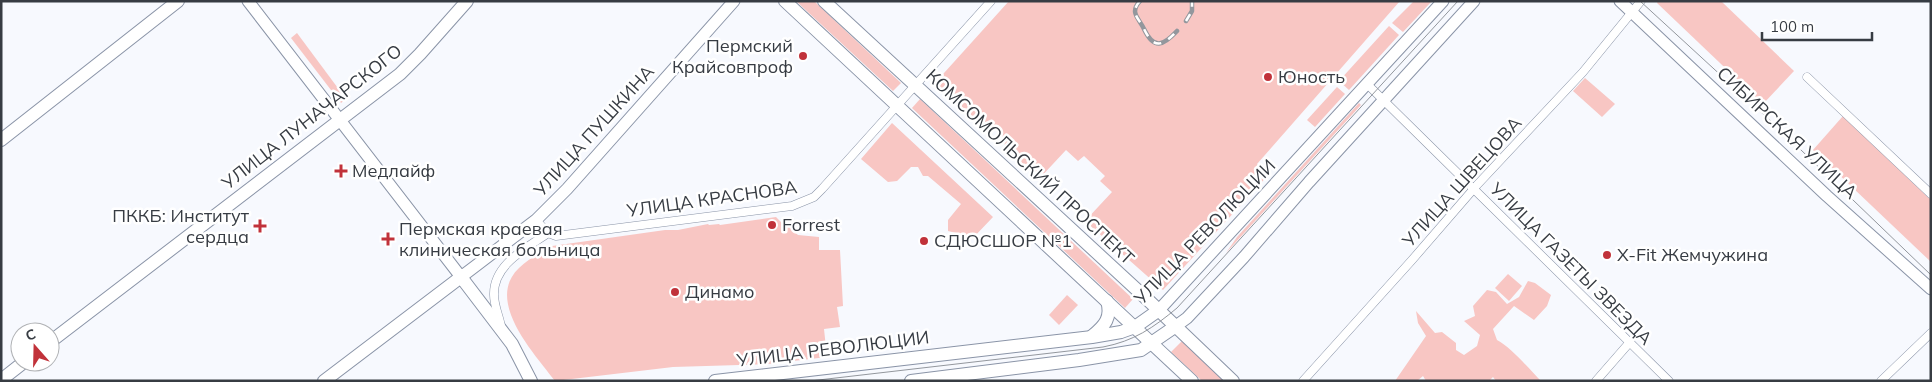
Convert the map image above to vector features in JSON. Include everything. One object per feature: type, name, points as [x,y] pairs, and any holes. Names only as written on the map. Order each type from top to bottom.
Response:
[{"type":"main road","points":[[1,140],[178,1]]},
{"type":"main road","points":[[248,1],[503,330],[519,354],[531,381]]},
{"type":"main road","name":"УЛИЦА ЛУНАЧАРСКОГО","points":[[60,334],[406,69],[467,1]]},
{"type":"main road","name":"УЛИЦА ПУШКИНА","points":[[324,381],[536,220],[567,189],[734,1]]},
{"type":"main road","points":[[785,1],[1192,381]]},
{"type":"main road","name":"КОМСОМОЛЬСКИЙ ПРОСПЕКТ","points":[[824,1],[1159,310],[1233,381]]},
{"type":"main road","name":"УЛИЦА РЕВОЛЮЦИИ","points":[[715,381],[1092,337],[1121,332],[1134,327],[1159,310],[1443,1]]},
{"type":"main road","points":[[911,381],[1074,361],[1141,350],[1152,343],[1187,318],[1244,257],[1305,185],[1474,1]]},
{"type":"main road","name":"СИБИРСКАЯ УЛИЦА","points":[[1620,1],[1827,196],[1931,289]]},
{"type":"main road","points":[[1092,337],[1105,326],[1108,320],[1109,309],[1107,301]]},
{"type":"main road","points":[[1,380],[11,372]]},
{"type":"street","name":"УЛИЦА КРАСНОВА","points":[[548,233],[556,236],[792,206],[805,202],[822,189],[991,1]]},
{"type":"street","name":"УЛИЦА ШВЕЦОВА","points":[[1303,381],[1474,189],[1583,72],[1641,1]]},
{"type":"street","points":[[1808,77],[1931,194]]},
{"type":"street","name":"УЛИЦА ГАЗЕТЫ ЗВЕЗДА","points":[[1367,84],[1669,381]]},
{"type":"street","points":[[503,330],[494,296],[499,275],[507,264],[520,252],[548,233],[536,220]]},
{"type":"street","points":[[1880,381],[1931,332]]},
{"type":"street","points":[[1596,381],[1630,342]]},
{"type":"shaded area","points":[[796,1],[814,1],[901,83],[893,91]]},
{"type":"shaded area","points":[[1009,1],[1400,1],[1257,164],[1270,173],[1163,290],[1085,221],[1112,192],[1100,181],[1105,176],[1084,156],[1078,161],[1066,150],[1039,179],[1005,147],[1004,138],[994,129],[989,131],[935,83]]},
{"type":"shaded area","points":[[1432,1],[1403,32],[1392,23],[1413,2]]},
{"type":"shaded area","points":[[1658,1],[1721,1],[1794,71],[1763,104],[1657,3]]},
{"type":"shaded area","points":[[1389,26],[1399,35],[1349,90],[1339,81]]},
{"type":"shaded area","points":[[297,33],[346,99],[341,103],[291,38]]},
{"type":"shaded area","points":[[1585,78],[1615,104],[1602,117],[1573,91]]},
{"type":"shaded area","points":[[1337,87],[1345,94],[1315,127],[1307,120]]},
{"type":"shaded area","points":[[920,99],[1133,299],[1125,308],[912,108]]},
{"type":"shaded area","points":[[1359,103],[1361,105],[1226,253],[1237,237]]},
{"type":"shaded area","points":[[1843,116],[1931,200],[1931,262],[1813,150]]},
{"type":"shaded area","points":[[892,123],[993,217],[972,239],[968,236],[948,231],[948,220],[961,204],[928,176],[923,176],[918,167],[911,167],[897,181],[888,182],[861,159]]},
{"type":"shaded area","name":"Динамо","points":[[776,217],[798,235],[819,237],[819,250],[840,250],[843,306],[837,307],[840,327],[824,329],[827,357],[768,364],[673,367],[555,381],[516,327],[507,296],[510,281],[519,268],[538,254],[552,250],[552,246],[665,230],[678,230],[708,224],[720,225]]},
{"type":"shaded area","points":[[1508,274],[1522,286],[1509,301],[1495,288]]},
{"type":"shaded area","points":[[1528,281],[1535,283],[1551,295],[1547,306],[1534,320],[1514,306],[1493,329],[1497,340],[1514,353],[1541,381],[1496,381],[1493,377],[1489,381],[1426,381],[1423,376],[1417,381],[1395,381],[1426,336],[1418,323],[1416,311],[1435,333],[1442,332],[1456,343],[1456,350],[1464,355],[1477,346],[1480,335],[1464,321],[1475,316],[1473,306],[1487,290],[1496,292],[1507,304],[1519,297]]},
{"type":"shaded area","points":[[1067,295],[1078,305],[1059,325],[1049,315]]},
{"type":"shaded area","points":[[1182,341],[1224,381],[1202,381],[1171,352]]},
{"type":"tram line","points":[[810,381],[1103,347],[1143,333],[1177,308],[1458,1]]},
{"type":"tram line","points":[[1640,1],[1775,125],[1931,275]]},
{"type":"railway","points":[[1140,1],[1135,12],[1151,40],[1159,44],[1177,31]]},
{"type":"railway","points":[[1186,21],[1192,11],[1192,1]]},
{"type":"place","name":"Пермский Крайсовпроф","points":[[803,56]]},
{"type":"place","name":"Юность","points":[[1268,77]]},
{"type":"place","name":"Медлайф","points":[[341,171]]},
{"type":"place","name":"Forrest","points":[[772,225]]},
{"type":"place","name":"ПККБ: Институт сердца","points":[[260,226]]},
{"type":"place","name":"Пермская краевая клиническая больница","points":[[388,239]]},
{"type":"place","name":"СДЮСШОР №1","points":[[924,241]]},
{"type":"place","name":"X-Fit Жемчужина","points":[[1607,255]]},
{"type":"place","name":"Динамо","points":[[675,292]]}]
